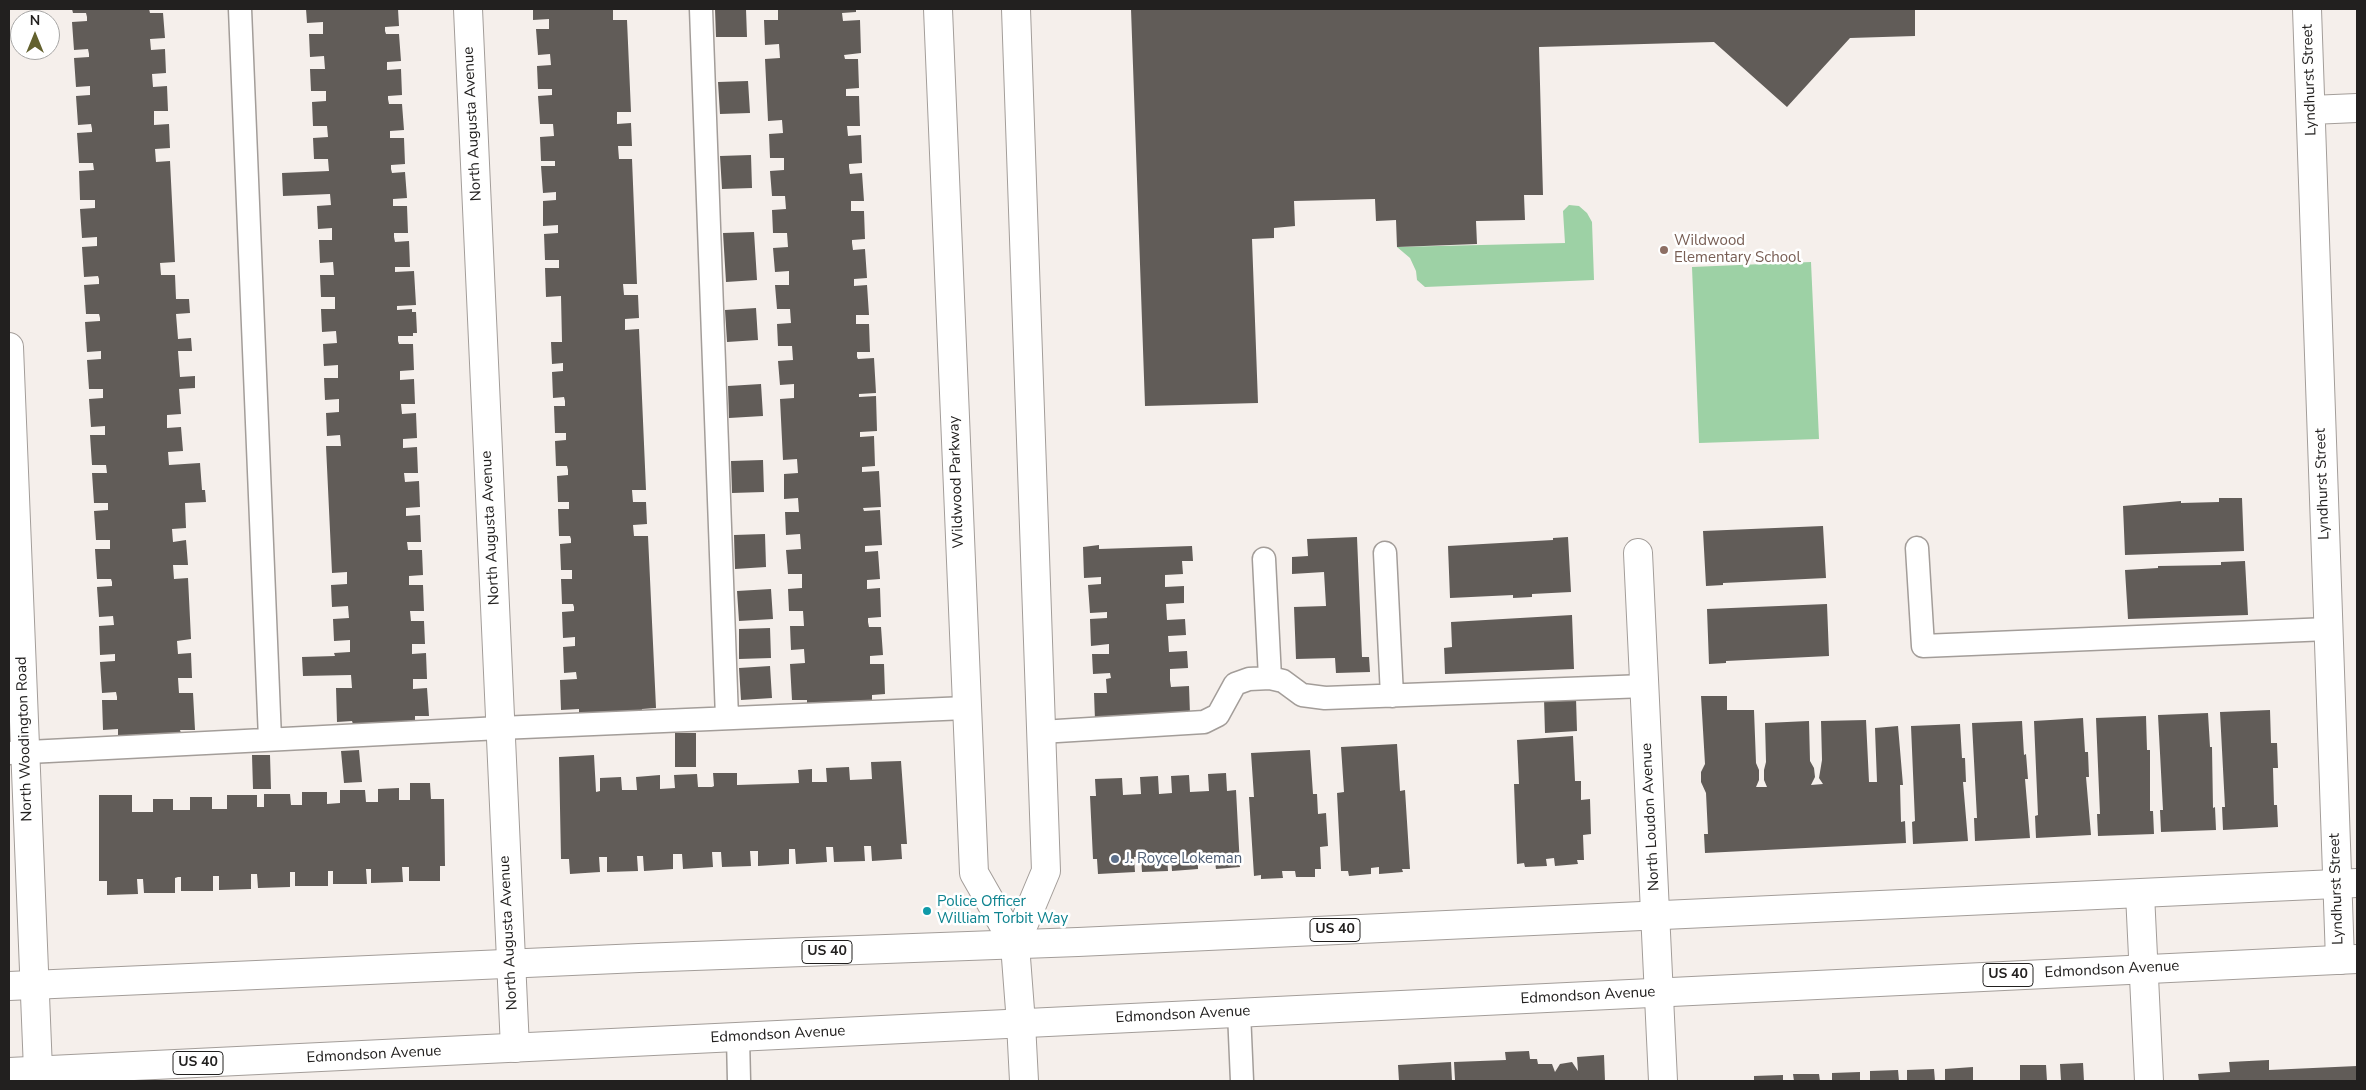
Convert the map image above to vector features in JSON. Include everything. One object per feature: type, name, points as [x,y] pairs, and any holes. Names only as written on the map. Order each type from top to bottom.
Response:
[{"type":"street","name":"North Augusta Avenue","points":[[468,9],[515,1048]]},
{"type":"street","name":"Wildwood Parkway","points":[[938,9],[974,873],[1015,944],[1024,1081]]},
{"type":"street","name":"Wildwood Parkway","points":[[1015,944],[1046,871],[1016,9]]},
{"type":"street","name":"Lyndhurst Street","points":[[2307,9],[2328,629],[2347,883],[2349,960]]},
{"type":"street","points":[[2311,110],[2357,108]]},
{"type":"street","name":"North Woodington Road","points":[[9,347],[22,985],[38,1070]]},
{"type":"street","name":"North Loudon Avenue","points":[[1638,553],[1663,1081]]},
{"type":"street","name":"US 40","points":[[22,985],[1015,944],[2140,894],[2347,883]]},
{"type":"street","points":[[2140,894],[2149,1081]]},
{"type":"street","name":"Edmondson Avenue","points":[[9,1072],[2143,968],[2349,960]]},
{"type":"lane","points":[[240,9],[270,739]]},
{"type":"lane","points":[[701,9],[726,718]]},
{"type":"lane","points":[[1917,548],[1923,646],[2328,629]]},
{"type":"lane","points":[[1385,553],[1392,696]]},
{"type":"lane","points":[[1264,559],[1270,678]]},
{"type":"lane","points":[[1041,732],[1204,722],[1218,715],[1235,684],[1249,679],[1270,678],[1284,681],[1302,695],[1325,698],[1645,686]]},
{"type":"lane","points":[[18,752],[500,728],[966,708]]},
{"type":"lane","points":[[1239,1012],[1242,1081]]},
{"type":"lane","points":[[738,1037],[739,1081]]},
{"type":"green space","points":[[1569,205],[1579,206],[1587,213],[1592,222],[1594,280],[1425,287],[1417,280],[1416,271],[1410,258],[1397,247],[1565,243],[1563,211]]},
{"type":"green space","points":[[1811,262],[1819,439],[1699,443],[1692,267]]},
{"type":"building","points":[[72,9],[149,9],[150,13],[163,13],[165,38],[150,39],[151,50],[165,49],[166,73],[152,74],[153,87],[167,86],[168,111],[154,111],[154,125],[169,124],[170,148],[155,149],[156,162],[170,161],[175,262],[160,263],[161,275],[175,275],[176,299],[189,299],[190,313],[176,314],[178,339],[191,338],[192,351],[178,351],[180,377],[195,376],[195,388],[179,389],[181,414],[167,415],[167,428],[181,427],[183,451],[168,452],[169,465],[200,463],[202,490],[205,490],[206,502],[185,503],[186,528],[172,529],[173,542],[186,540],[188,565],[173,565],[174,579],[188,578],[191,639],[177,641],[178,654],[191,653],[192,678],[178,678],[179,693],[193,693],[195,730],[180,730],[181,733],[118,736],[118,729],[103,730],[102,700],[117,700],[117,697],[116,692],[102,693],[100,662],[115,661],[115,654],[100,655],[99,626],[114,625],[113,616],[99,617],[97,587],[112,586],[112,582],[111,579],[97,579],[95,549],[110,549],[110,540],[96,540],[94,511],[108,510],[108,503],[94,503],[92,473],[107,473],[106,465],[92,465],[90,435],[105,435],[105,426],[91,427],[89,399],[103,398],[103,389],[89,389],[87,360],[101,359],[101,351],[87,352],[85,322],[100,321],[99,314],[86,314],[84,285],[99,284],[99,279],[98,276],[84,277],[82,247],[97,246],[97,237],[82,238],[80,209],[95,208],[95,200],[80,200],[79,171],[94,170],[93,163],[79,163],[77,133],[92,132],[92,129],[91,124],[78,125],[76,96],[90,95],[90,86],[76,87],[74,58],[89,57],[89,54],[88,49],[74,50],[72,22],[87,21],[87,17],[86,13],[73,13]]},
{"type":"building","points":[[306,9],[398,9],[399,26],[385,27],[385,31],[386,34],[399,34],[401,61],[387,62],[387,70],[401,69],[402,95],[388,96],[388,99],[389,104],[402,104],[404,130],[390,131],[390,138],[404,138],[405,164],[391,165],[391,169],[392,173],[405,172],[407,198],[393,199],[393,206],[407,206],[408,233],[394,233],[394,237],[395,242],[409,241],[410,267],[395,267],[395,272],[414,271],[416,305],[397,306],[397,310],[412,309],[412,312],[416,312],[417,333],[413,333],[413,336],[398,336],[398,341],[399,344],[413,344],[414,370],[400,371],[400,380],[414,379],[415,404],[401,404],[402,414],[416,413],[417,438],[403,439],[403,448],[417,447],[418,473],[404,473],[405,482],[419,481],[420,507],[406,508],[406,516],[420,515],[421,542],[407,542],[408,550],[422,550],[423,575],[409,576],[409,585],[423,585],[424,611],[410,611],[411,621],[424,621],[425,644],[412,644],[412,654],[426,653],[427,679],[413,679],[413,689],[427,688],[429,716],[415,716],[415,721],[353,724],[352,721],[337,722],[336,688],[352,688],[351,675],[303,676],[302,657],[335,656],[334,653],[350,652],[350,640],[334,641],[333,619],[349,618],[348,606],[332,607],[331,585],[347,584],[347,572],[332,573],[326,446],[341,446],[340,435],[327,436],[326,413],[339,412],[339,399],[325,400],[324,378],[338,378],[338,365],[324,366],[323,344],[337,343],[336,331],[322,332],[321,309],[335,309],[335,297],[321,297],[320,275],[334,275],[333,262],[320,263],[319,240],[332,240],[332,228],[318,229],[317,206],[331,205],[330,194],[283,196],[282,173],[329,171],[328,159],[314,159],[313,138],[328,137],[327,126],[313,126],[312,102],[326,101],[326,91],[311,91],[310,69],[325,69],[324,56],[310,57],[309,34],[323,34],[323,22],[307,23]]},
{"type":"building","points":[[533,9],[613,9],[613,20],[627,20],[631,112],[617,112],[617,124],[631,123],[632,146],[618,146],[619,159],[632,159],[637,284],[623,284],[624,295],[638,295],[639,318],[625,319],[625,330],[639,329],[646,490],[632,490],[633,502],[646,502],[647,524],[633,525],[634,536],[648,536],[656,708],[642,709],[642,711],[579,713],[579,709],[561,710],[560,680],[577,679],[576,672],[564,673],[563,647],[575,646],[575,637],[563,638],[562,612],[574,611],[574,607],[573,604],[562,604],[561,579],[572,579],[572,570],[561,570],[560,544],[571,543],[571,539],[570,536],[559,536],[558,509],[569,509],[569,502],[558,502],[557,476],[568,475],[568,470],[567,466],[556,466],[555,441],[566,440],[566,433],[555,433],[554,406],[565,406],[565,401],[564,397],[553,398],[552,372],[563,371],[563,363],[552,364],[551,342],[562,342],[561,296],[546,297],[545,268],[559,268],[559,260],[545,260],[544,234],[558,233],[558,225],[543,226],[543,201],[556,200],[556,192],[543,193],[541,166],[555,166],[555,161],[541,161],[540,137],[554,136],[553,124],[540,124],[538,96],[552,95],[552,89],[538,89],[537,66],[551,65],[550,54],[538,55],[536,29],[549,29],[549,19],[533,20]]},
{"type":"building","points":[[715,9],[746,9],[747,37],[716,37]]},
{"type":"building","points":[[778,9],[856,9],[856,12],[842,13],[843,21],[860,20],[861,53],[844,55],[845,59],[858,59],[859,88],[846,89],[846,96],[859,96],[860,126],[847,126],[848,136],[861,135],[862,163],[849,164],[849,167],[850,174],[862,173],[864,201],[851,201],[851,211],[864,211],[865,239],[852,240],[852,243],[853,250],[865,249],[867,278],[854,279],[854,286],[867,285],[869,315],[856,315],[856,324],[869,324],[870,352],[857,352],[857,357],[858,359],[874,358],[876,393],[859,394],[859,397],[876,396],[877,431],[860,432],[860,437],[874,436],[875,466],[862,467],[862,472],[879,471],[881,507],[863,508],[864,511],[880,510],[882,545],[865,546],[865,552],[878,551],[880,579],[867,580],[867,589],[880,588],[881,617],[868,618],[868,622],[869,627],[881,627],[883,655],[870,656],[870,664],[884,664],[885,694],[872,695],[872,700],[807,703],[807,700],[792,700],[790,664],[805,663],[804,649],[791,650],[790,626],[804,626],[803,611],[789,611],[788,589],[802,588],[802,574],[788,574],[786,550],[801,549],[800,534],[786,535],[785,512],[799,512],[798,498],[784,499],[784,474],[798,473],[797,459],[783,460],[780,399],[794,398],[794,384],[780,385],[778,361],[793,360],[792,346],[778,346],[777,324],[791,323],[790,309],[777,309],[775,285],[789,285],[789,271],[775,272],[773,248],[788,247],[787,233],[773,233],[772,210],[786,209],[785,196],[772,196],[770,171],[784,170],[784,158],[770,158],[769,134],[783,133],[782,120],[768,121],[765,59],[780,58],[779,44],[765,45],[764,20],[778,20]]},
{"type":"building","points":[[1131,9],[1915,9],[1915,36],[1850,38],[1787,107],[1714,42],[1539,47],[1543,195],[1524,195],[1525,220],[1476,221],[1477,244],[1397,247],[1396,220],[1376,221],[1375,199],[1294,201],[1295,226],[1274,228],[1274,238],[1252,239],[1258,403],[1145,406]]},
{"type":"building","points":[[748,81],[750,113],[720,114],[718,82]]},
{"type":"building","points":[[751,155],[752,188],[722,189],[720,156]]},
{"type":"building","points":[[754,232],[757,280],[726,282],[723,233]]},
{"type":"building","points":[[756,308],[758,340],[727,342],[725,310]]},
{"type":"building","points":[[761,384],[763,416],[729,418],[728,386]]},
{"type":"building","points":[[763,460],[764,492],[732,493],[731,461]]},
{"type":"building","points":[[2219,498],[2242,498],[2244,551],[2125,555],[2123,506],[2181,501],[2181,503],[2219,502]]},
{"type":"building","points":[[1823,526],[1826,578],[1723,583],[1723,585],[1706,586],[1703,531]]},
{"type":"building","points":[[765,534],[766,567],[735,569],[734,535]]},
{"type":"building","points":[[1357,537],[1362,657],[1369,657],[1370,672],[1336,673],[1335,658],[1296,659],[1294,607],[1326,606],[1324,572],[1292,574],[1292,557],[1308,556],[1307,539]]},
{"type":"building","points":[[1568,537],[1571,592],[1532,594],[1532,597],[1513,598],[1513,595],[1450,598],[1448,546],[1553,540],[1553,538]]},
{"type":"building","points":[[1099,545],[1099,549],[1192,546],[1193,561],[1182,561],[1183,574],[1165,575],[1165,587],[1184,586],[1184,603],[1166,604],[1167,620],[1185,619],[1186,635],[1168,636],[1169,652],[1187,651],[1188,668],[1170,669],[1170,680],[1171,687],[1189,686],[1190,714],[1095,720],[1094,693],[1107,693],[1106,679],[1111,678],[1110,673],[1093,674],[1092,654],[1109,654],[1109,644],[1091,646],[1090,619],[1107,618],[1107,612],[1090,613],[1088,585],[1101,584],[1101,577],[1084,578],[1083,547]]},
{"type":"building","points":[[2245,561],[2248,615],[2128,619],[2125,570],[2158,568],[2158,566],[2221,565],[2221,562]]},
{"type":"building","points":[[771,589],[773,619],[739,621],[737,591]]},
{"type":"building","points":[[1827,604],[1829,656],[1726,661],[1726,663],[1709,664],[1707,609]]},
{"type":"building","points":[[1572,615],[1574,669],[1445,674],[1444,648],[1452,647],[1451,622]]},
{"type":"building","points":[[770,628],[771,658],[739,659],[739,629]]},
{"type":"building","points":[[770,666],[772,698],[741,700],[739,668]]},
{"type":"building","points":[[1701,696],[1727,696],[1727,710],[1754,710],[1756,763],[1759,770],[1759,780],[1756,787],[1767,787],[1764,780],[1766,762],[1765,723],[1809,721],[1810,761],[1814,768],[1815,777],[1811,785],[1823,784],[1819,778],[1822,760],[1821,721],[1866,720],[1869,782],[1877,782],[1875,728],[1898,726],[1903,785],[1900,785],[1901,822],[1905,821],[1906,843],[1705,853],[1704,834],[1708,834],[1706,793],[1701,782],[1701,772],[1705,764]]},
{"type":"building","points":[[1576,698],[1577,731],[1545,733],[1544,699]]},
{"type":"building","points":[[2270,710],[2271,743],[2277,743],[2278,768],[2273,768],[2274,805],[2277,805],[2278,827],[2223,830],[2222,807],[2225,807],[2220,712]]},
{"type":"building","points":[[2208,713],[2210,747],[2212,747],[2213,808],[2215,807],[2216,830],[2161,832],[2160,810],[2163,810],[2158,715]]},
{"type":"building","points":[[2146,716],[2147,750],[2150,750],[2150,811],[2153,811],[2154,834],[2098,836],[2097,814],[2100,814],[2096,718]]},
{"type":"building","points":[[2083,718],[2085,752],[2088,752],[2089,777],[2086,777],[2091,835],[2036,838],[2035,816],[2038,815],[2034,721]]},
{"type":"building","points":[[2022,721],[2024,755],[2026,754],[2028,779],[2025,779],[2030,838],[1975,841],[1974,818],[1977,818],[1972,723]]},
{"type":"building","points":[[1960,724],[1962,758],[1965,758],[1966,782],[1963,782],[1968,841],[1913,844],[1912,822],[1915,821],[1911,726]]},
{"type":"building","points":[[675,733],[696,733],[696,767],[675,767]]},
{"type":"building","points":[[1573,736],[1575,781],[1581,781],[1581,800],[1590,799],[1591,834],[1583,835],[1584,860],[1577,860],[1578,864],[1555,866],[1554,858],[1546,859],[1547,866],[1525,867],[1524,863],[1517,864],[1514,784],[1519,784],[1517,740]]},
{"type":"building","points":[[1397,744],[1400,791],[1405,790],[1410,869],[1402,869],[1403,872],[1379,874],[1379,867],[1371,868],[1371,874],[1349,876],[1348,871],[1341,871],[1337,793],[1344,792],[1341,747]]},
{"type":"building","points":[[359,750],[362,782],[344,783],[341,751]]},
{"type":"building","points":[[1310,750],[1313,794],[1317,794],[1318,814],[1326,813],[1328,846],[1320,847],[1321,869],[1315,869],[1315,877],[1296,877],[1295,871],[1282,871],[1283,878],[1261,879],[1261,875],[1254,876],[1249,797],[1254,797],[1251,753]]},
{"type":"building","points":[[252,755],[270,755],[271,789],[253,789]]},
{"type":"building","points":[[594,755],[596,792],[600,791],[600,778],[621,777],[622,790],[637,790],[636,777],[660,775],[660,789],[675,788],[674,775],[697,774],[698,787],[712,787],[714,786],[713,773],[737,773],[737,785],[799,783],[798,770],[812,769],[812,782],[827,782],[826,768],[849,767],[850,780],[872,779],[871,762],[901,761],[907,844],[901,844],[902,859],[872,861],[871,846],[864,846],[865,861],[834,862],[833,847],[826,847],[827,862],[796,864],[795,849],[789,849],[789,864],[758,866],[758,851],[750,851],[751,866],[722,867],[721,852],[712,852],[713,867],[683,869],[682,854],[673,854],[673,869],[644,871],[643,856],[637,856],[638,871],[607,872],[607,857],[599,857],[600,872],[570,874],[569,859],[561,859],[559,757]]},
{"type":"building","points":[[1226,773],[1227,791],[1236,790],[1240,867],[1216,869],[1215,862],[1207,862],[1205,854],[1198,855],[1198,869],[1172,871],[1171,856],[1167,856],[1168,871],[1142,872],[1141,857],[1134,857],[1135,872],[1098,874],[1097,859],[1093,859],[1090,796],[1096,796],[1095,779],[1122,778],[1123,795],[1141,794],[1140,777],[1158,776],[1159,794],[1172,793],[1171,776],[1189,775],[1190,792],[1209,791],[1208,774]]},
{"type":"building","points":[[410,783],[430,783],[431,799],[444,799],[445,866],[440,866],[440,881],[409,881],[409,867],[402,867],[403,882],[371,883],[371,869],[366,869],[367,884],[333,884],[333,871],[328,871],[328,886],[295,886],[295,872],[290,872],[290,887],[258,888],[257,874],[251,874],[251,889],[219,890],[219,876],[213,876],[213,891],[181,891],[181,877],[178,877],[175,878],[175,893],[144,893],[143,879],[137,879],[138,894],[107,895],[107,881],[99,881],[99,795],[132,795],[132,812],[153,812],[153,799],[173,799],[173,810],[190,810],[190,797],[212,797],[212,809],[227,809],[227,795],[257,795],[257,807],[264,807],[264,794],[290,794],[291,805],[302,805],[302,792],[327,792],[327,804],[340,803],[340,790],[365,790],[366,802],[378,802],[378,789],[399,788],[399,800],[410,800]]},
{"type":"building","points":[[1529,1051],[1530,1059],[1537,1059],[1538,1064],[1552,1064],[1555,1072],[1560,1064],[1572,1062],[1578,1071],[1577,1057],[1604,1055],[1605,1081],[1455,1080],[1454,1062],[1506,1060],[1505,1052]]},
{"type":"building","points":[[2269,1060],[2269,1070],[2357,1066],[2357,1081],[2199,1081],[2198,1074],[2230,1072],[2229,1062]]},
{"type":"building","points":[[1451,1062],[1452,1081],[1399,1081],[1398,1065]]},
{"type":"building","points":[[2083,1063],[2084,1081],[2061,1081],[2060,1064]]},
{"type":"building","points":[[2020,1065],[2046,1065],[2047,1081],[2020,1081]]},
{"type":"building","points":[[1973,1067],[1973,1081],[1945,1081],[1945,1069]]},
{"type":"building","points":[[1934,1069],[1935,1081],[1907,1081],[1907,1070]]},
{"type":"building","points":[[1898,1070],[1899,1081],[1870,1081],[1870,1071]]},
{"type":"building","points":[[1860,1072],[1860,1081],[1832,1081],[1832,1073]]},
{"type":"building","points":[[1793,1074],[1819,1074],[1820,1081],[1794,1081]]},
{"type":"building","points":[[1783,1075],[1783,1081],[1754,1081],[1754,1076]]},
{"type":"place","name":"Wildwood Elementary School","points":[[1664,250]]},
{"type":"place","name":"J. Royce Lokeman","points":[[1115,859]]},
{"type":"place","name":"Police Officer William Torbit Way","points":[[927,911]]}]
